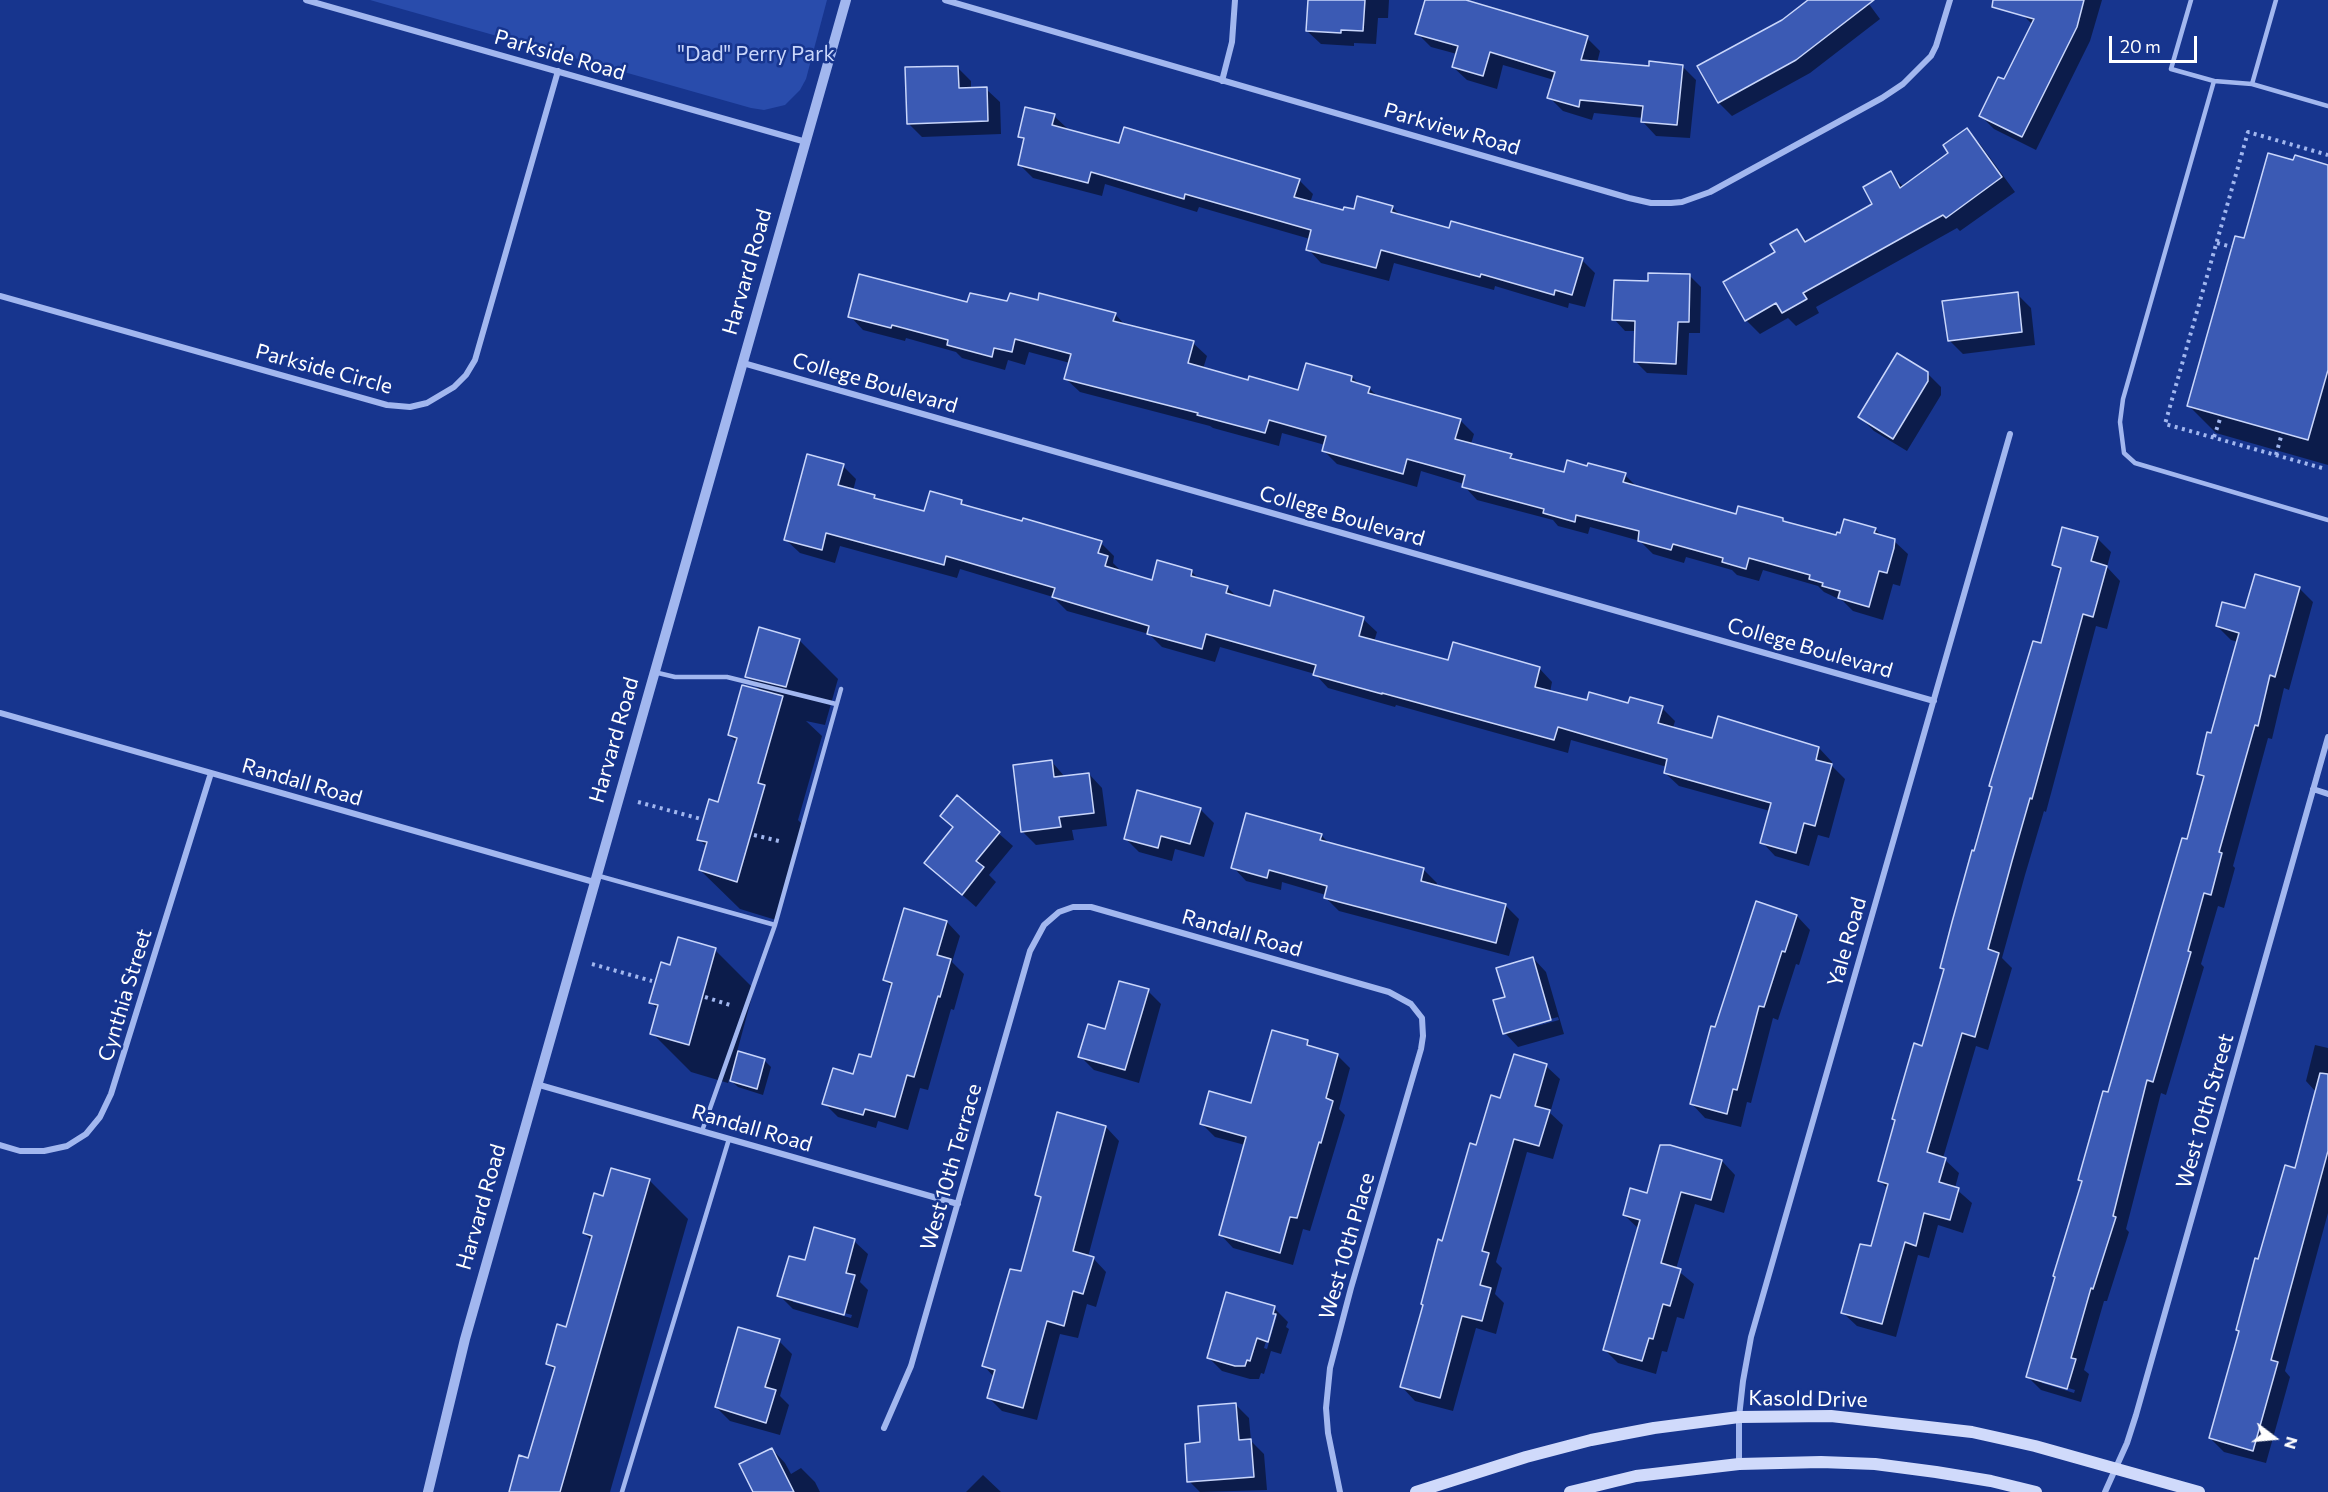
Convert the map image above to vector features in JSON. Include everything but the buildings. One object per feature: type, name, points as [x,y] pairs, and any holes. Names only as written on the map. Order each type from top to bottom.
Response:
[{"type":"main road","name":"Kasold Drive","points":[[1416,1492],[1526,1457],[1591,1440],[1654,1428],[1739,1417],[1831,1416],[1972,1432],[2035,1446],[2199,1492]]},
{"type":"main road","points":[[1570,1492],[1636,1476],[1739,1464],[1821,1462],[1875,1464],[1991,1481],[2036,1492]]},
{"type":"street","name":"Parkside Road","points":[[306,0],[806,142]]},
{"type":"street","name":"Harvard Road","points":[[428,1492],[465,1339],[536,1084],[846,0]]},
{"type":"street","name":"Parkview Road","points":[[945,0],[1629,198],[1651,203],[1671,204],[1710,192],[1904,84],[1924,64],[1936,46],[1950,0]]},
{"type":"street","points":[[1222,81],[1232,42],[1235,0]]},
{"type":"street","name":"Parkside Circle","points":[[0,296],[387,405],[410,407],[427,402],[454,387],[466,375],[475,360],[558,71]]},
{"type":"street","name":"College Boulevard","points":[[741,362],[1934,701]]},
{"type":"street","name":"Yale Road","points":[[1739,1464],[1739,1417],[1751,1337],[2010,434]]},
{"type":"street","name":"Randall Road","points":[[0,713],[595,879]]},
{"type":"street","name":"West 10th Street","points":[[2104,1492],[2136,1416],[2328,737]]},
{"type":"street","name":"Cynthia Street","points":[[0,1145],[20,1151],[45,1151],[67,1146],[86,1134],[100,1117],[111,1094],[211,773]]},
{"type":"street","points":[[2313,789],[2328,794]]},
{"type":"street","name":"Randall Road","points":[[1052,918],[1059,912],[1073,907],[1091,907],[1383,990],[1401,998],[1419,1012]]},
{"type":"street","name":"West 10th Terrace","points":[[884,1428],[911,1366],[1030,951],[1036,937],[1052,918]]},
{"type":"street","name":"West 10th Place","points":[[1340,1492],[1328,1433],[1326,1408],[1329,1374],[1351,1288],[1421,1049],[1424,1028],[1419,1012]]},
{"type":"street","name":"Randall Road","points":[[536,1084],[958,1204]]},
{"type":"lane","points":[[2191,0],[2171,69],[2214,81],[2252,84],[2328,106]]},
{"type":"lane","points":[[2252,84],[2276,0]]},
{"type":"lane","points":[[2214,81],[2123,399],[2120,422],[2124,453],[2135,463],[2328,520]]},
{"type":"lane","points":[[654,672],[675,677],[712,676],[745,680],[836,704]]},
{"type":"lane","points":[[702,1131],[775,925],[841,688]]},
{"type":"lane","points":[[595,879],[775,925]]},
{"type":"lane","points":[[622,1492],[729,1139]]},
{"type":"path","points":[[2322,468],[2165,424],[2248,132],[2328,155]]},
{"type":"path","points":[[2217,243],[2232,247]]},
{"type":"path","points":[[2214,438],[2220,416]]},
{"type":"path","points":[[2276,455],[2282,433]]},
{"type":"path","points":[[618,797],[701,819]]},
{"type":"path","points":[[754,835],[797,846]]},
{"type":"path","points":[[572,958],[652,981]]},
{"type":"path","points":[[705,997],[744,1009]]},
{"type":"green space","name":"\"Dad\" Perry Park","points":[[370,0],[827,0],[806,79],[800,90],[785,105],[764,110]]}]
